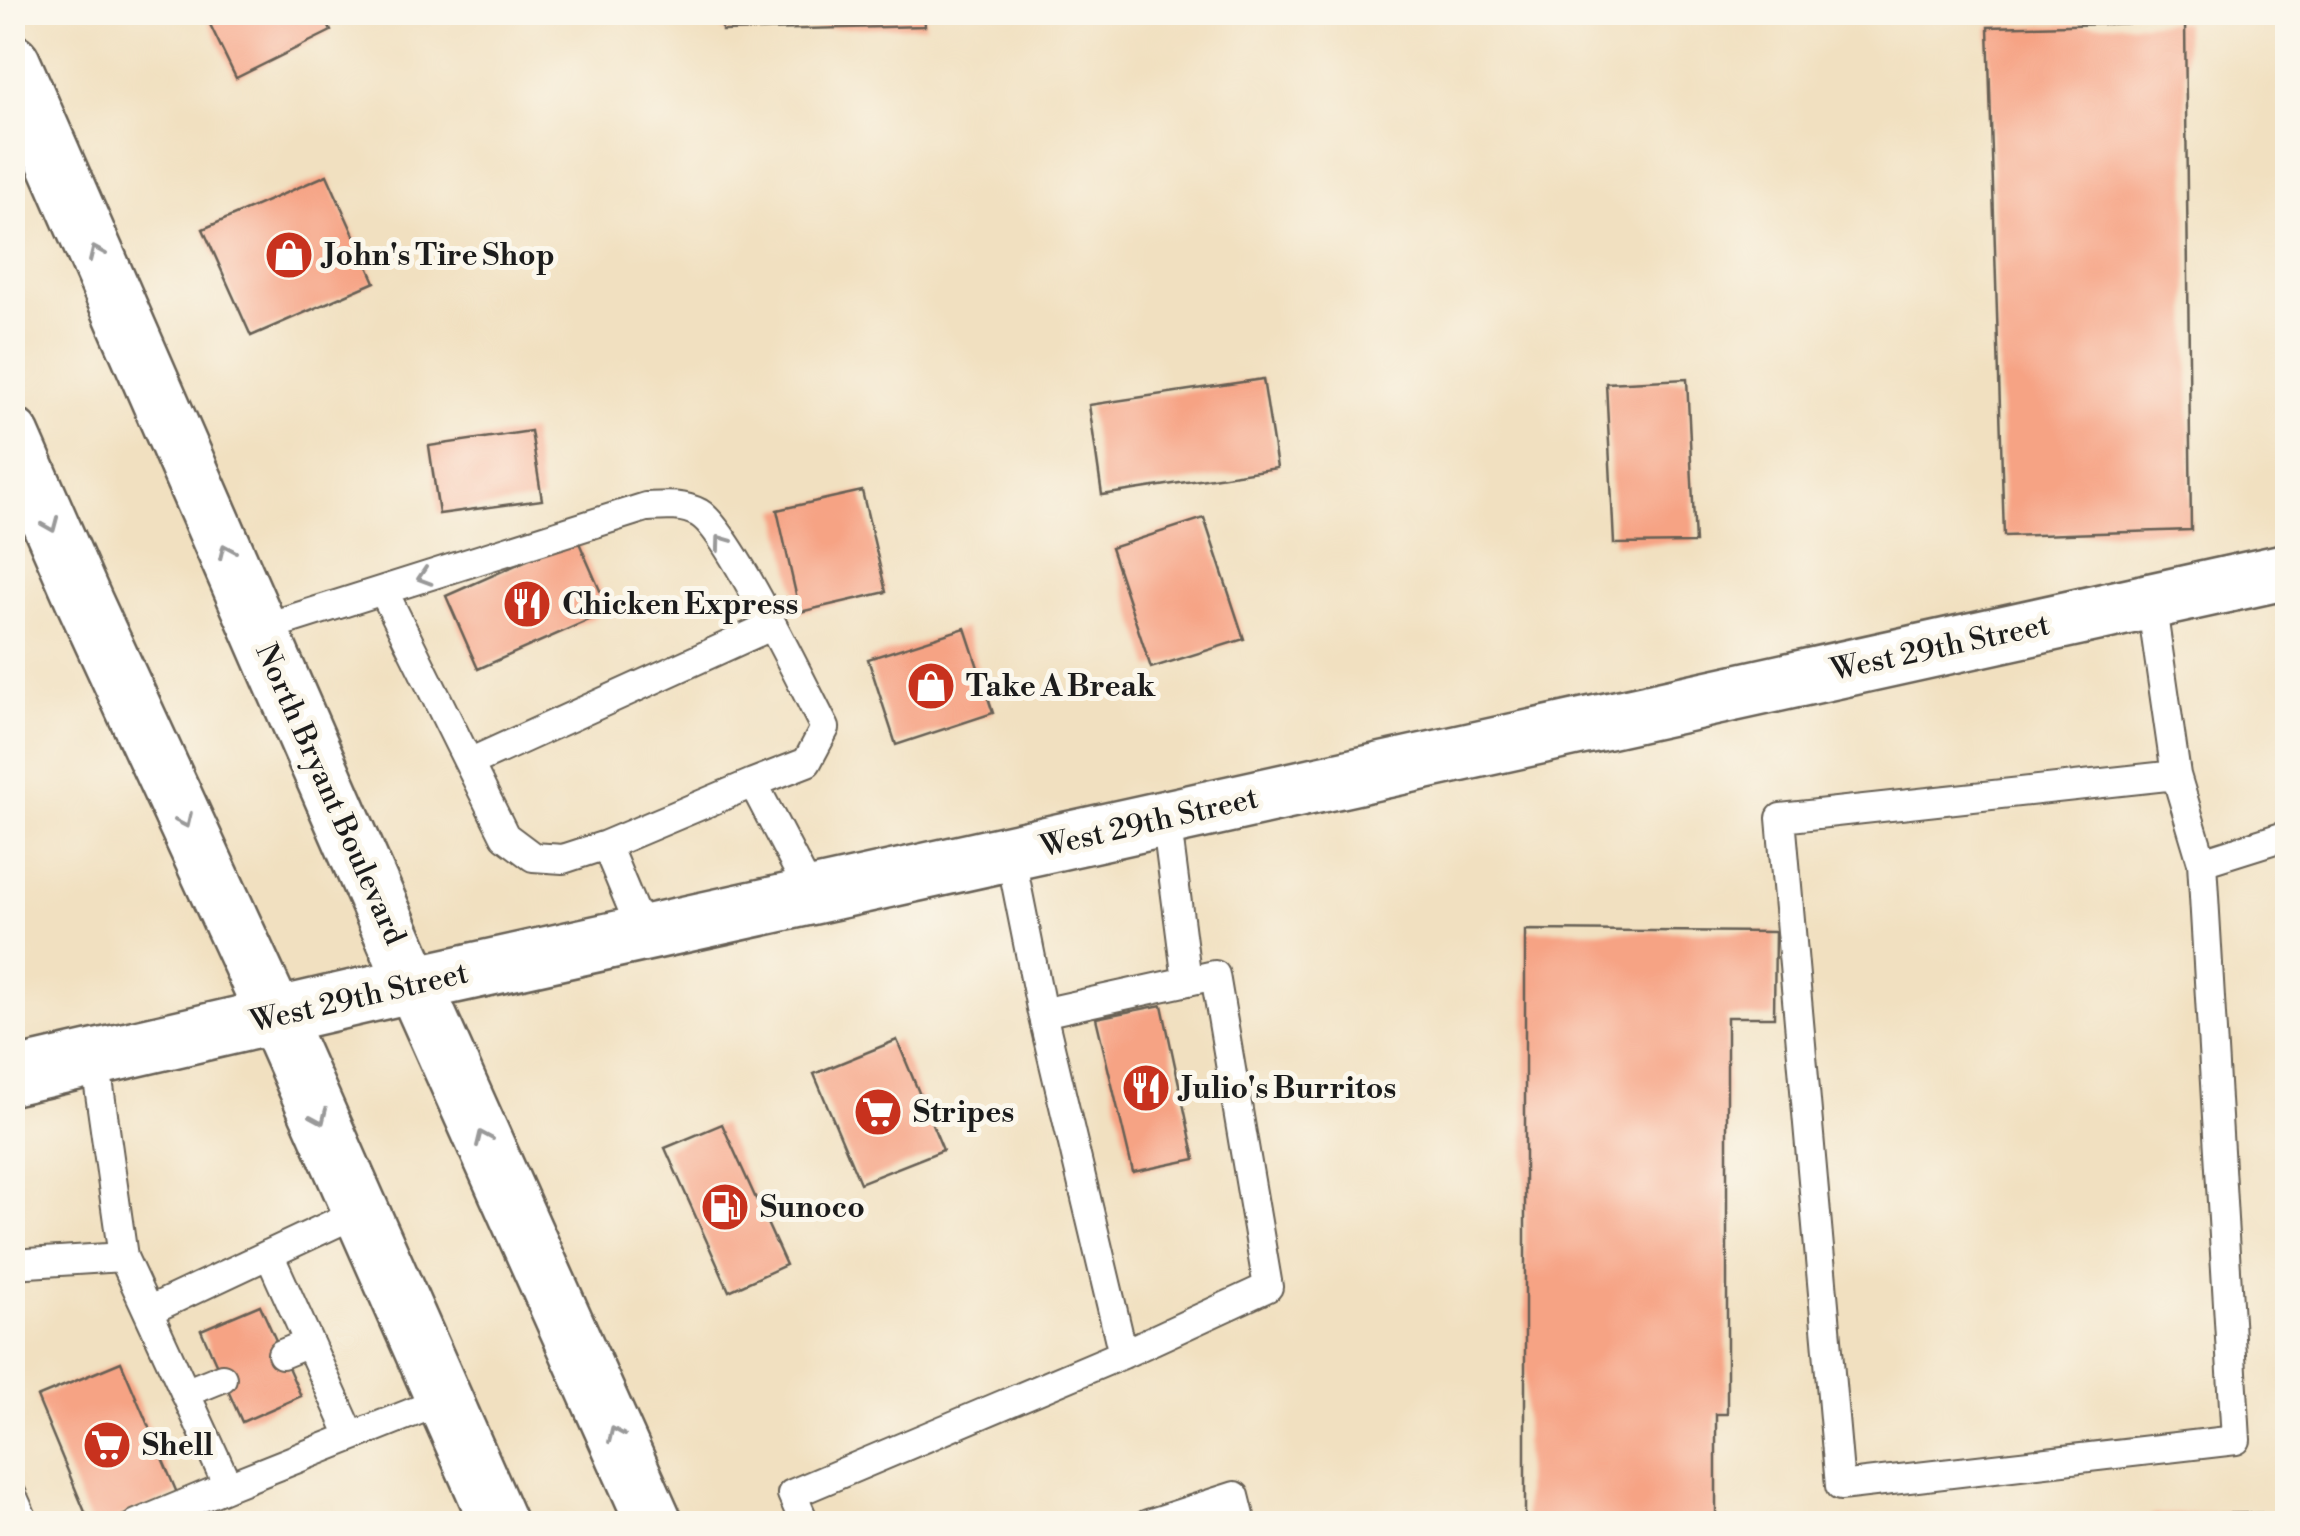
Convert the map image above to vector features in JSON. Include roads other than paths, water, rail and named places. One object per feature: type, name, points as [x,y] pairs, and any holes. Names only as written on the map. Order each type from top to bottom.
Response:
[{"type":"main road","name":"North Bryant Boulevard","points":[[12,62],[654,1524]]},
{"type":"main road","points":[[12,436],[444,1400],[488,1520]]},
{"type":"main road","name":"West 29th Street","points":[[12,1077],[414,984],[2288,571]]},
{"type":"lane","points":[[260,629],[383,590],[646,507],[680,506],[703,515],[737,563],[826,728],[807,762],[606,845],[563,859],[533,857],[505,836],[383,590]]},
{"type":"lane","points":[[2151,601],[2176,775],[2202,862],[2236,1440],[1840,1486],[1781,818],[2176,775]]},
{"type":"lane","points":[[469,763],[771,626]]},
{"type":"lane","points":[[753,782],[812,896]]},
{"type":"lane","points":[[1166,818],[1187,981]]},
{"type":"lane","points":[[2202,862],[2288,835]]},
{"type":"lane","points":[[606,845],[643,934]]},
{"type":"lane","points":[[1010,853],[1042,1013],[1124,1354]]},
{"type":"lane","points":[[805,1524],[792,1494],[1124,1354],[1268,1286],[1214,975],[1042,1013]]},
{"type":"lane","points":[[95,1058],[124,1258],[228,1486]]},
{"type":"lane","points":[[148,1311],[361,1211]]},
{"type":"lane","points":[[269,1254],[352,1436]]},
{"type":"lane","points":[[12,1264],[124,1258]]},
{"type":"lane","points":[[282,1354],[309,1343]]},
{"type":"lane","points":[[185,1393],[222,1378]]},
{"type":"lane","points":[[137,1524],[444,1400]]},
{"type":"lane","points":[[12,1494],[24,1524]]},
{"type":"lane","points":[[1148,1524],[1234,1496],[1242,1524]]},
{"type":"place","name":"John's Tire Shop","points":[[289,255]]},
{"type":"place","name":"Chicken Express","points":[[527,604]]},
{"type":"place","name":"Take A Break","points":[[931,686]]},
{"type":"place","name":"Julio's Burritos","points":[[1146,1088]]},
{"type":"place","name":"Stripes","points":[[878,1112]]},
{"type":"place","name":"Sunoco","points":[[725,1207]]},
{"type":"place","name":"Shell","points":[[107,1445]]}]
